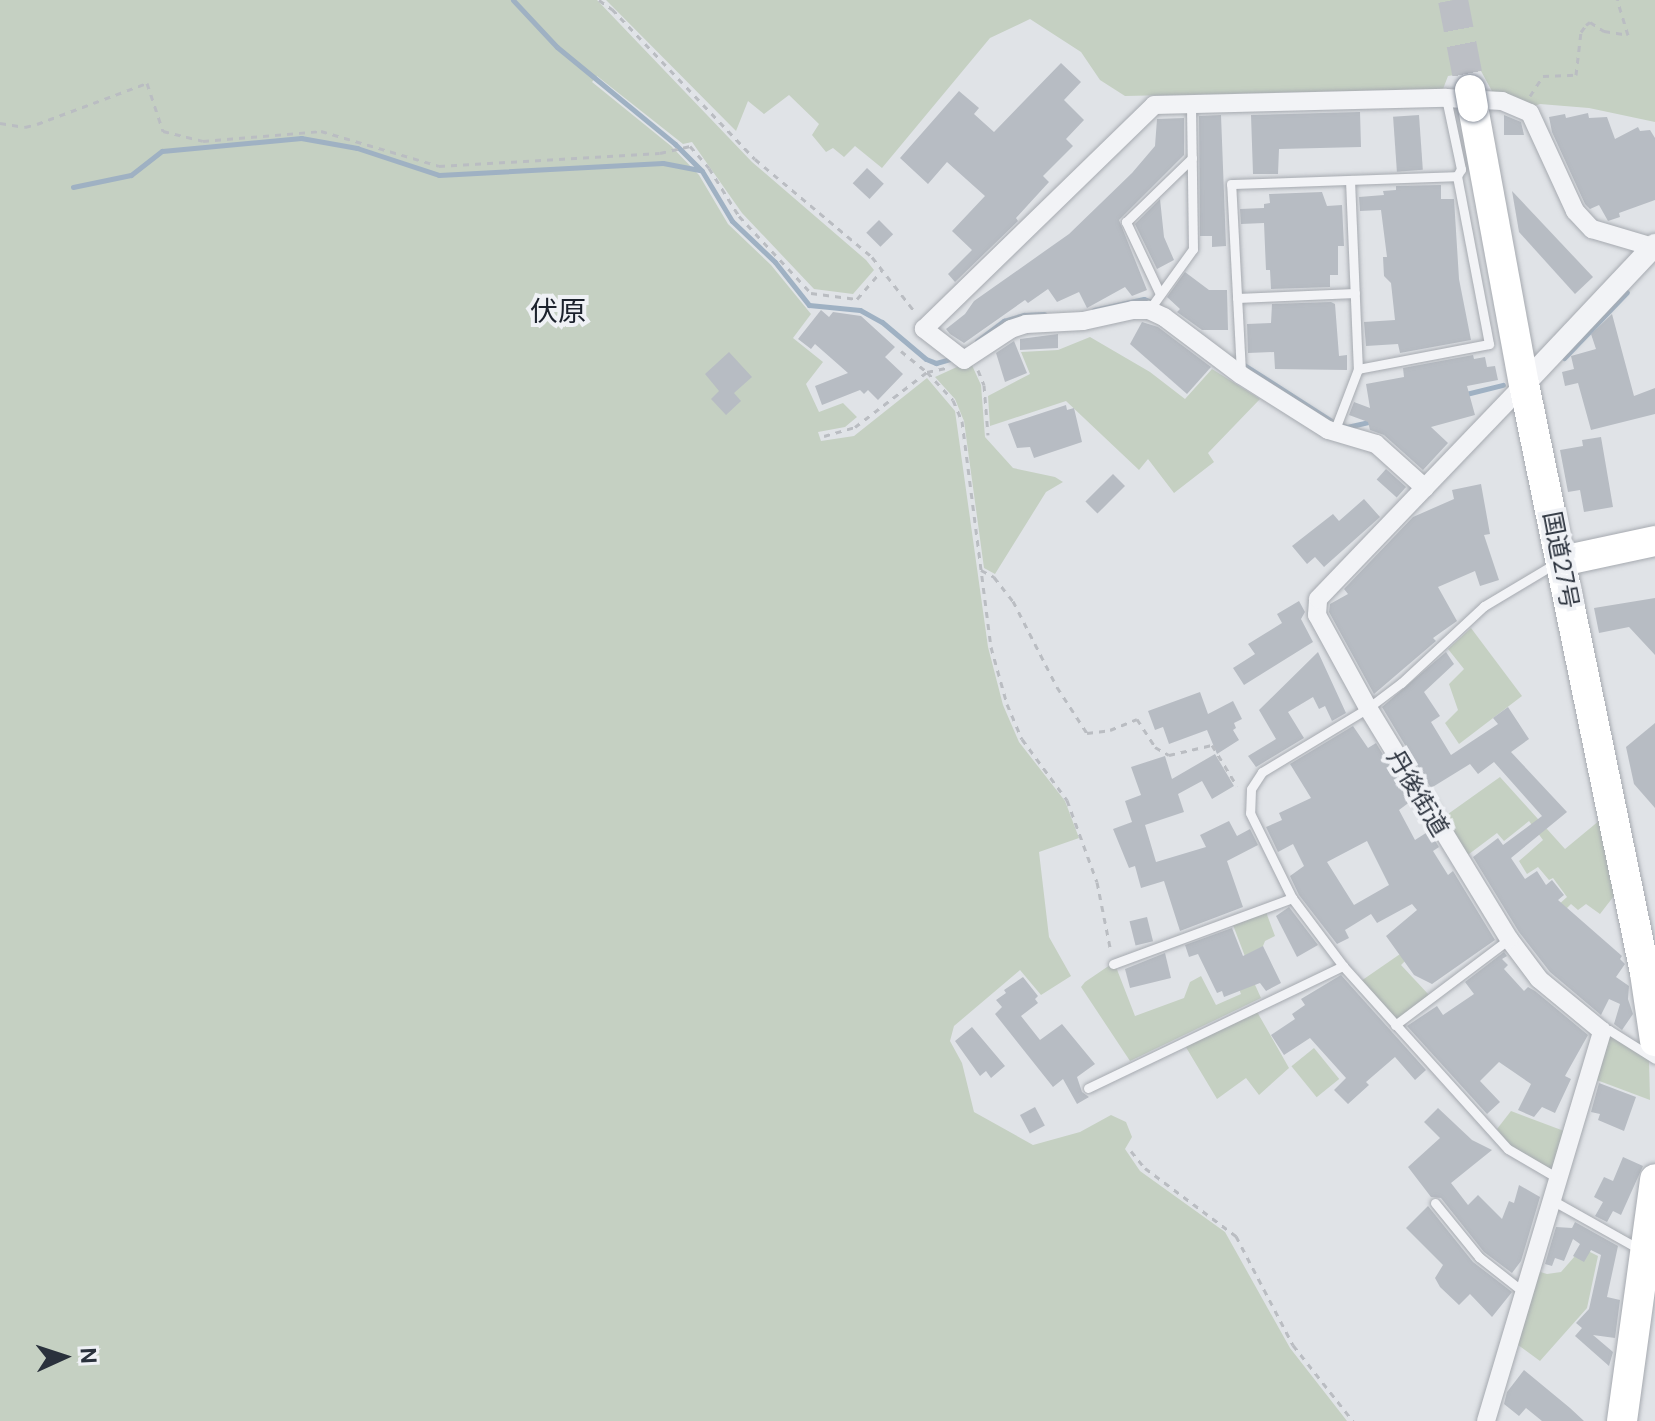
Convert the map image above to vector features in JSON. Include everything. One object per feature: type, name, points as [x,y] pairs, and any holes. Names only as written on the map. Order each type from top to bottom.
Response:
[{"type":"main road","name":"国道27号","points":[[1464,93],[1562,561],[1645,973],[1655,1041]]},
{"type":"main road","points":[[1562,561],[1655,541]]},
{"type":"main road","points":[[1622,1421],[1655,1179]]},
{"type":"street","points":[[1425,488],[1376,444],[1336,426],[1240,367],[1164,317],[1154,302],[1083,321],[1026,324],[1011,329],[962,357],[924,329],[1154,105],[1464,93],[1487,98],[1530,113],[1575,211],[1592,229],[1654,246]]},
{"type":"street","name":"丹後街道","points":[[1602,1031],[1539,979],[1509,939],[1368,708],[1317,615],[1318,599],[1654,246]]},
{"type":"street","points":[[1486,1421],[1522,1291],[1602,1031]]},
{"type":"lane","points":[[1358,369],[1489,344],[1457,176],[1461,169],[1464,93]]},
{"type":"lane","points":[[1154,302],[1193,249],[1191,104]]},
{"type":"lane","points":[[1154,302],[1126,222],[1192,158]]},
{"type":"lane","points":[[1240,367],[1231,184],[1457,176]]},
{"type":"lane","points":[[1336,426],[1358,369],[1350,180]]},
{"type":"lane","points":[[1237,298],[1355,293]]},
{"type":"lane","points":[[1556,1177],[1508,1149],[1343,966],[1292,898],[1250,813],[1250,795],[1262,772],[1368,708],[1401,683],[1484,606],[1543,568],[1562,561]]},
{"type":"lane","points":[[1113,964],[1292,898]]},
{"type":"lane","points":[[1395,1025],[1509,939]]},
{"type":"lane","points":[[1088,1088],[1343,966]]},
{"type":"lane","points":[[1602,1031],[1609,1030],[1655,1059]]},
{"type":"lane","points":[[1550,1199],[1646,1253]]},
{"type":"lane","points":[[1435,1203],[1479,1257],[1522,1291]]},
{"type":"path","points":[[599,0],[612,9],[755,159],[882,270],[913,307],[924,329]]},
{"type":"path","points":[[1531,93],[1543,76],[1576,75],[1581,32],[1590,22],[1604,31],[1628,35],[1617,0]]},
{"type":"path","points":[[0,123],[25,127],[37,124],[147,83],[163,131],[203,141],[321,131],[439,166],[660,153],[690,146],[709,168],[739,216],[811,293],[857,299],[882,270]]},
{"type":"path","points":[[901,351],[927,372],[953,400],[962,421],[991,647],[1014,725],[1067,800],[1097,882],[1113,964]]},
{"type":"path","points":[[824,436],[847,432],[927,372],[936,373],[962,357],[984,385],[988,435]]},
{"type":"path","points":[[981,570],[994,577],[1013,601],[1057,687],[1087,733],[1110,730],[1137,719],[1155,747],[1169,755],[1212,745],[1240,792],[1250,795]]},
{"type":"path","points":[[1131,1151],[1145,1168],[1236,1236],[1293,1345],[1353,1421]]},
{"type":"green space","points":[[0,0],[597,0],[752,162],[866,260],[874,270],[853,294],[814,289],[742,213],[692,142],[683,144],[597,76],[592,82],[671,146],[699,175],[728,224],[771,265],[811,314],[793,338],[823,362],[806,384],[819,412],[843,403],[857,417],[845,427],[818,432],[821,441],[854,436],[927,378],[955,411],[988,647],[1003,705],[1019,742],[1065,801],[1079,838],[1039,852],[1049,937],[1071,976],[1041,995],[1020,970],[954,1026],[950,1041],[962,1063],[974,1112],[1033,1145],[1080,1132],[1111,1115],[1126,1122],[1132,1137],[1125,1149],[1140,1171],[1225,1232],[1290,1348],[1347,1421],[0,1421]]},
{"type":"green space","points":[[606,0],[1655,0],[1655,122],[1589,108],[1540,104],[1531,107],[1493,93],[1481,71],[1448,76],[1443,89],[1125,96],[1100,80],[1081,52],[1030,19],[990,38],[882,168],[855,146],[844,157],[833,148],[826,152],[812,135],[819,124],[789,95],[764,114],[748,101],[736,131]]},
{"type":"green space","points":[[1090,337],[1150,372],[1185,399],[1212,369],[1260,399],[1208,453],[1214,462],[1174,493],[1148,459],[1139,470],[1066,401],[990,426],[988,396],[1030,374],[1021,352],[1058,350]]},
{"type":"green space","points":[[970,361],[981,385],[985,437],[1013,468],[1055,477],[1063,482],[1046,492],[995,574],[984,568],[964,421],[955,399],[935,377]]},
{"type":"green space","points":[[1471,628],[1522,696],[1459,744],[1445,723],[1458,710],[1449,684],[1464,669],[1448,649]]},
{"type":"green space","points":[[1500,777],[1565,849],[1600,820],[1617,892],[1600,914],[1586,904],[1578,910],[1571,904],[1563,912],[1557,906],[1567,897],[1553,878],[1549,880],[1538,867],[1527,874],[1519,861],[1543,840],[1529,821],[1504,841],[1497,833],[1465,857],[1441,819]]},
{"type":"green space","points":[[1266,912],[1275,936],[1265,941],[1251,976],[1261,998],[1130,1061],[1081,987],[1085,982],[1110,965],[1116,967],[1135,1016],[1184,998],[1190,982],[1201,976],[1216,1005],[1241,994],[1230,966],[1246,959],[1233,925]]},
{"type":"green space","points":[[1403,952],[1407,959],[1401,965],[1429,995],[1395,1021],[1361,981]]},
{"type":"green space","points":[[1256,1010],[1289,1068],[1259,1095],[1246,1078],[1217,1099],[1184,1044]]},
{"type":"green space","points":[[1609,1034],[1649,1060],[1650,1100],[1594,1079]]},
{"type":"green space","points":[[1314,1048],[1339,1079],[1317,1097],[1291,1066]]},
{"type":"green space","points":[[1511,1111],[1564,1131],[1552,1170],[1511,1147],[1497,1129]]},
{"type":"green space","points":[[1582,1248],[1598,1256],[1587,1308],[1540,1361],[1514,1342],[1534,1270],[1547,1274],[1561,1272]]},
{"type":"building","points":[[1061,63],[1081,82],[1064,100],[1084,120],[1066,139],[1073,146],[1043,176],[1049,182],[1016,218],[1018,221],[955,282],[948,274],[972,250],[952,231],[985,196],[947,162],[928,184],[900,158],[959,91],[979,108],[974,114],[994,132]]},
{"type":"building","points":[[1360,112],[1361,147],[1279,149],[1278,174],[1253,174],[1251,115]]},
{"type":"building","points":[[1588,113],[1589,118],[1607,117],[1615,139],[1638,127],[1640,131],[1650,130],[1655,138],[1655,200],[1619,213],[1620,217],[1608,221],[1599,205],[1590,209],[1585,204],[1552,132],[1549,117],[1565,114],[1566,118]]},
{"type":"building","points":[[1221,115],[1226,246],[1212,247],[1212,236],[1200,236],[1199,116]]},
{"type":"building","points":[[1419,115],[1423,170],[1397,172],[1393,117]]},
{"type":"building","points":[[1504,115],[1521,122],[1524,135],[1504,135]]},
{"type":"building","points":[[1184,118],[1184,155],[1119,220],[1147,290],[1132,296],[1125,287],[1087,308],[1079,292],[1057,302],[1048,289],[1028,303],[1025,300],[964,343],[950,334],[946,329],[965,314],[974,301],[1069,234],[1132,173],[1155,146],[1157,119]]},
{"type":"building","points":[[867,168],[884,184],[869,199],[853,183]]},
{"type":"building","points":[[1441,185],[1441,199],[1454,199],[1459,279],[1471,340],[1400,353],[1398,344],[1366,346],[1364,322],[1395,320],[1391,283],[1384,276],[1383,257],[1387,257],[1381,210],[1360,211],[1359,197],[1384,195],[1383,191],[1396,190],[1396,186]]},
{"type":"building","points":[[1512,191],[1593,277],[1575,294],[1519,232]]},
{"type":"building","points":[[1322,192],[1327,206],[1342,205],[1344,246],[1338,246],[1338,275],[1330,275],[1330,287],[1271,289],[1270,270],[1266,270],[1264,223],[1241,224],[1240,209],[1264,208],[1264,204],[1270,203],[1269,194]]},
{"type":"building","points":[[1160,199],[1164,237],[1174,260],[1157,269],[1135,224]]},
{"type":"building","points":[[879,220],[893,234],[880,247],[866,233]]},
{"type":"building","points":[[1185,272],[1209,290],[1227,290],[1228,330],[1202,330],[1177,312],[1180,309],[1167,297]]},
{"type":"building","points":[[1272,304],[1335,304],[1339,356],[1347,355],[1347,370],[1275,369],[1274,352],[1248,353],[1247,324],[1271,323]]},
{"type":"building","points":[[821,310],[829,317],[833,312],[861,316],[895,347],[885,357],[903,374],[878,400],[868,390],[864,394],[860,390],[822,405],[815,386],[848,373],[815,344],[811,349],[798,339]]},
{"type":"building","points":[[1612,314],[1634,396],[1655,388],[1655,414],[1591,430],[1578,383],[1565,386],[1562,372],[1574,369],[1571,356],[1596,349],[1591,334]]},
{"type":"building","points":[[1142,322],[1158,327],[1211,367],[1187,394],[1130,344]]},
{"type":"building","points":[[1058,334],[1058,348],[1020,350],[1020,339]]},
{"type":"building","points":[[1014,341],[1027,373],[1005,382],[996,353]]},
{"type":"building","points":[[729,352],[752,377],[734,393],[741,401],[726,415],[711,399],[719,391],[705,374]]},
{"type":"building","points":[[1473,355],[1474,359],[1485,357],[1487,367],[1495,366],[1498,380],[1467,386],[1475,415],[1431,427],[1448,443],[1423,470],[1384,435],[1370,430],[1368,422],[1349,415],[1354,402],[1370,408],[1366,384],[1404,377],[1403,368]]},
{"type":"building","points":[[1066,405],[1067,410],[1074,408],[1082,442],[1034,458],[1030,447],[1017,448],[1008,424]]},
{"type":"building","points":[[1601,437],[1613,507],[1584,512],[1580,490],[1568,492],[1560,450],[1583,446],[1582,440]]},
{"type":"building","points":[[1386,469],[1406,487],[1397,497],[1377,479]]},
{"type":"building","points":[[1113,474],[1125,486],[1097,514],[1085,502]]},
{"type":"building","points":[[1481,484],[1490,534],[1484,535],[1499,580],[1480,586],[1475,571],[1438,587],[1457,621],[1433,638],[1436,641],[1374,694],[1329,612],[1330,604],[1348,594],[1344,589],[1413,517],[1454,499],[1452,490]]},
{"type":"building","points":[[1364,499],[1380,517],[1324,567],[1315,557],[1307,564],[1292,546],[1333,514],[1339,521]]},
{"type":"building","points":[[1655,598],[1655,655],[1629,627],[1599,633],[1594,608]]},
{"type":"building","points":[[1299,601],[1305,612],[1301,619],[1313,642],[1244,685],[1233,668],[1255,654],[1248,644],[1282,623],[1277,614]]},
{"type":"building","points":[[1318,652],[1346,713],[1332,721],[1325,706],[1319,709],[1313,697],[1288,712],[1304,738],[1256,767],[1248,756],[1276,739],[1259,710]]},
{"type":"building","points":[[1446,652],[1454,664],[1424,692],[1440,716],[1431,722],[1451,755],[1498,724],[1493,718],[1508,707],[1529,739],[1511,752],[1567,812],[1511,858],[1525,879],[1537,871],[1546,885],[1552,880],[1564,895],[1558,900],[1622,956],[1620,959],[1625,964],[1616,977],[1629,986],[1628,999],[1633,1014],[1622,1030],[1614,1024],[1620,1004],[1609,999],[1601,1015],[1550,972],[1519,932],[1473,857],[1498,838],[1503,845],[1542,816],[1494,762],[1478,774],[1470,764],[1431,788],[1382,707]]},
{"type":"building","points":[[1200,692],[1208,714],[1233,701],[1242,719],[1234,723],[1236,728],[1233,730],[1239,740],[1217,754],[1207,730],[1169,744],[1163,727],[1155,730],[1148,711]]},
{"type":"building","points":[[1655,723],[1655,808],[1634,784],[1626,747]]},
{"type":"building","points":[[1353,726],[1368,748],[1376,743],[1411,801],[1399,810],[1415,840],[1429,831],[1439,847],[1433,851],[1448,875],[1453,871],[1495,940],[1432,984],[1414,975],[1386,936],[1417,910],[1412,904],[1377,923],[1371,914],[1345,930],[1349,938],[1337,944],[1299,895],[1290,876],[1304,866],[1293,844],[1278,852],[1266,827],[1282,820],[1279,813],[1311,798],[1290,764]],"holes":[[[1367,841],[1389,885],[1354,905],[1327,862]]]},
{"type":"building","points":[[1215,754],[1234,786],[1212,799],[1202,781],[1178,794],[1184,812],[1145,825],[1156,862],[1206,847],[1200,835],[1229,821],[1237,836],[1250,829],[1258,845],[1227,861],[1243,907],[1180,931],[1164,881],[1141,888],[1135,866],[1129,868],[1113,829],[1132,822],[1125,801],[1141,795],[1131,767],[1165,756],[1172,779]]},
{"type":"building","points":[[1289,907],[1318,945],[1297,957],[1276,916]]},
{"type":"building","points":[[1147,917],[1153,941],[1136,946],[1130,921]]},
{"type":"building","points":[[1232,928],[1243,956],[1263,946],[1281,983],[1266,991],[1260,983],[1224,997],[1222,991],[1217,993],[1198,954],[1189,957],[1185,945]]},
{"type":"building","points":[[1504,952],[1507,956],[1502,959],[1508,965],[1504,969],[1524,991],[1528,987],[1535,991],[1588,1035],[1565,1076],[1571,1079],[1555,1113],[1542,1107],[1534,1117],[1518,1110],[1531,1084],[1499,1062],[1480,1081],[1500,1102],[1487,1114],[1407,1026],[1437,1006],[1443,1015],[1474,994],[1465,982]]},
{"type":"building","points":[[1165,953],[1171,978],[1130,988],[1125,969]]},
{"type":"building","points":[[1341,975],[1426,1070],[1415,1080],[1395,1057],[1366,1082],[1369,1085],[1348,1104],[1334,1090],[1346,1078],[1310,1038],[1284,1055],[1271,1035],[1295,1019],[1292,1014],[1305,1005],[1301,999]]},
{"type":"building","points":[[1023,977],[1038,996],[1035,999],[1038,1003],[1021,1016],[1040,1040],[1062,1024],[1095,1064],[1077,1077],[1082,1092],[1089,1097],[1077,1104],[1063,1079],[1053,1087],[995,1014],[1002,1007],[996,1000],[1006,993],[1004,990]]},
{"type":"building","points":[[972,1027],[1005,1066],[991,1078],[986,1071],[980,1076],[955,1041]]},
{"type":"building","points":[[1599,1083],[1636,1097],[1624,1131],[1598,1120],[1600,1114],[1591,1112]]},
{"type":"building","points":[[1035,1107],[1045,1126],[1030,1134],[1020,1115]]},
{"type":"building","points":[[1438,1108],[1472,1140],[1492,1150],[1451,1183],[1468,1205],[1478,1195],[1502,1219],[1509,1201],[1514,1203],[1519,1185],[1540,1197],[1521,1261],[1512,1273],[1484,1252],[1441,1198],[1431,1197],[1408,1167],[1440,1138],[1424,1122]]},
{"type":"building","points":[[1623,1157],[1643,1166],[1621,1215],[1613,1211],[1607,1222],[1595,1216],[1603,1202],[1594,1197],[1604,1177],[1613,1181]]},
{"type":"building","points":[[1428,1206],[1473,1262],[1512,1292],[1492,1317],[1470,1294],[1459,1305],[1440,1287],[1435,1278],[1443,1265],[1406,1228]]},
{"type":"building","points":[[1575,1222],[1618,1246],[1607,1297],[1620,1300],[1615,1338],[1593,1335],[1613,1352],[1609,1366],[1575,1336],[1582,1328],[1576,1323],[1589,1309],[1601,1255],[1591,1250],[1584,1262],[1573,1256],[1580,1244],[1573,1239],[1564,1261],[1555,1258],[1552,1266],[1545,1264],[1556,1227],[1572,1228]]},
{"type":"building","points":[[1524,1370],[1584,1421],[1542,1421],[1526,1408],[1519,1416],[1504,1404],[1507,1392]]},
{"type":"waterway","points":[[513,0],[557,47],[675,144],[702,171],[732,221],[775,262],[809,305],[860,310],[882,322],[926,359],[936,363],[953,358]]},
{"type":"waterway","points":[[73,187],[131,175],[162,151],[301,138],[357,148],[439,175],[663,163],[699,170]]},
{"type":"waterway","points":[[1564,358],[1627,292]]},
{"type":"waterway","points":[[1094,310],[1144,299],[1154,303]]},
{"type":"waterway","points":[[977,341],[1004,321],[1024,315],[1044,314]]},
{"type":"waterway","points":[[1241,363],[1333,422],[1347,427],[1372,421]]},
{"type":"waterway","points":[[1466,394],[1503,385]]},
{"type":"tunnel","points":[[1453,0],[1468,78]]},
{"type":"district","name":"伏原","points":[[558,312]]}]
